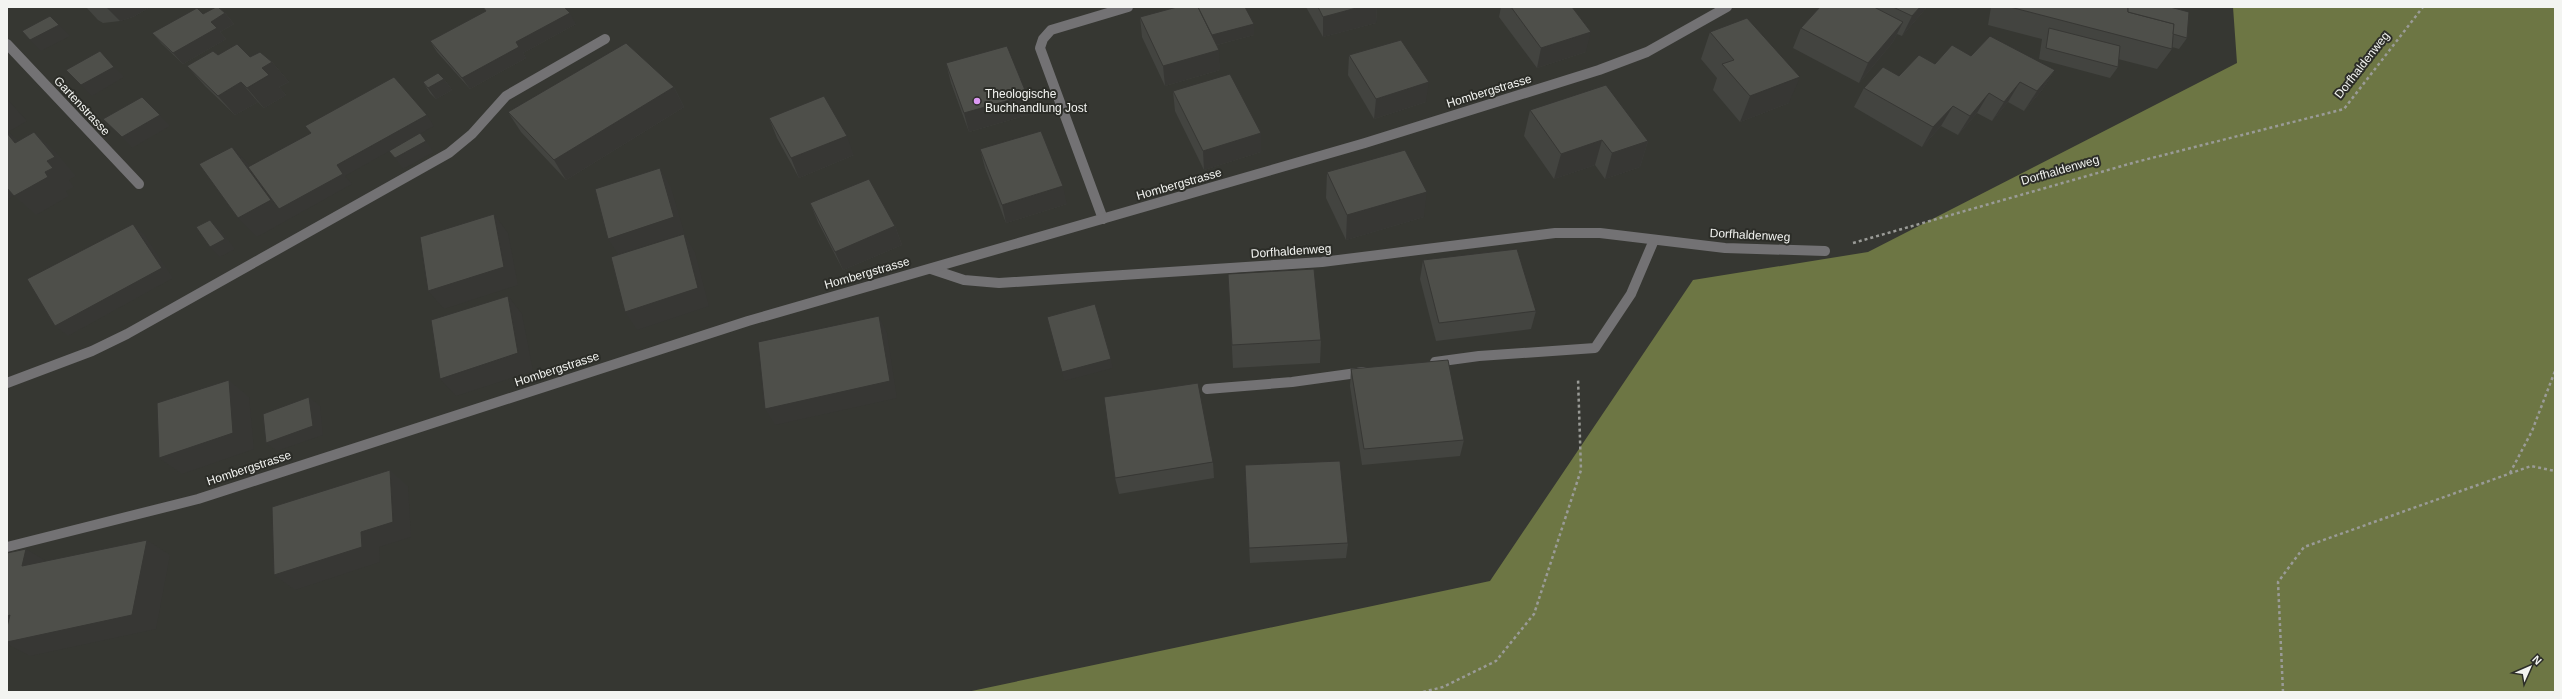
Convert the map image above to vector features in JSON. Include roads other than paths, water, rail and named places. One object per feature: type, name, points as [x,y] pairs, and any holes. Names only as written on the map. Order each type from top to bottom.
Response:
[{"type":"street","points":[[1103,219],[1040,48],[1043,39],[1051,30],[1128,7]]},
{"type":"street","name":"Hombergstrasse","points":[[7,547],[198,499],[748,321],[1365,143],[1599,70],[1647,52],[1727,7]]},
{"type":"street","points":[[7,383],[92,351],[127,334],[449,153],[462,143],[501,101],[518,88],[605,39]]},
{"type":"street","name":"Gartenstrasse","points":[[7,44],[139,184]]},
{"type":"street","name":"Dorfhaldenweg","points":[[931,269],[956,279],[980,284],[1322,262],[1555,233],[1600,233],[1725,248],[1825,251]]},
{"type":"street","points":[[1424,364],[1479,356],[1595,348],[1631,294],[1654,240]]},
{"type":"street","points":[[1207,389],[1292,382],[1378,370]]},
{"type":"place","name":"Theologische Buchhandlung Jost","points":[[977,101]]}]
